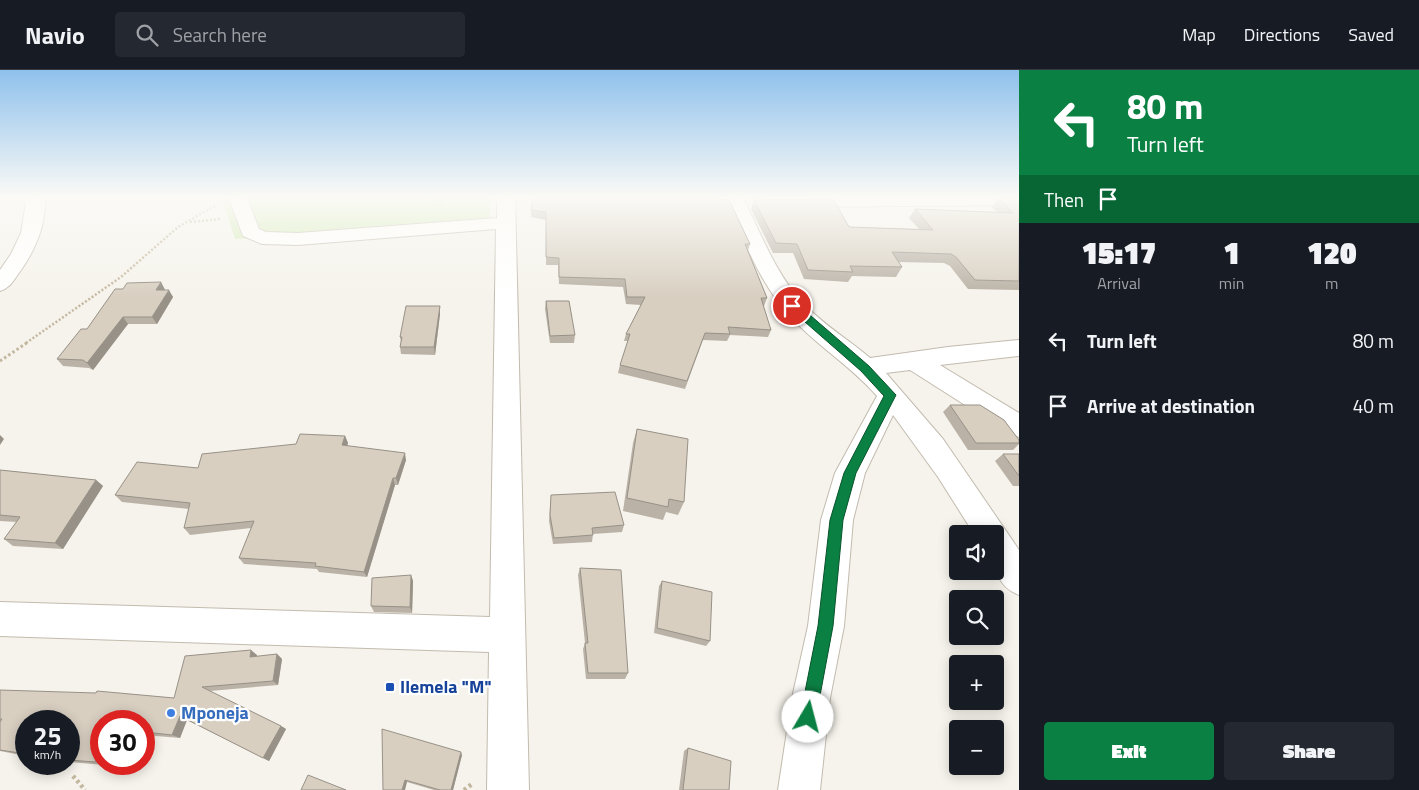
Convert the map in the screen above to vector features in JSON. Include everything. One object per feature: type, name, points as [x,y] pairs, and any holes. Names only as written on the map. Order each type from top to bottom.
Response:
[{"type":"street","points":[[0,284],[27,247],[33,230]]},
{"type":"street","points":[[249,230],[257,236],[283,239],[355,230]]},
{"type":"street","points":[[506,230],[508,790]]},
{"type":"street","points":[[752,230],[761,254],[792,306],[865,368],[890,395],[934,450],[985,525]]},
{"type":"street","points":[[865,368],[913,360],[1019,348]]},
{"type":"street","points":[[913,360],[1019,426]]},
{"type":"street","points":[[799,790],[811,698],[826,626],[837,520],[850,473],[890,395]]},
{"type":"street","points":[[1004,555],[1019,579]]},
{"type":"street","points":[[0,619],[507,635]]},
{"type":"path","points":[[0,361],[107,288],[176,230]]},
{"type":"path","points":[[73,776],[85,790]]},
{"type":"green space","points":[[232,230],[384,230],[235,239]]},
{"type":"building","points":[[546,230],[743,230],[750,244],[745,244],[767,298],[761,298],[771,330],[728,327],[730,334],[705,333],[687,381],[620,365],[630,334],[626,334],[645,297],[627,297],[625,279],[559,277],[559,258],[546,257]]},
{"type":"building","points":[[769,230],[922,230],[1019,230],[1019,281],[975,280],[956,257],[951,254],[892,252],[902,267],[850,266],[853,272],[808,270],[797,244],[776,243]]},
{"type":"building","points":[[161,282],[156,290],[169,290],[152,317],[123,317],[87,363],[83,360],[57,359],[81,329],[87,329],[115,289],[123,289],[127,283]]},
{"type":"building","points":[[546,301],[569,301],[575,335],[550,336]]},
{"type":"building","points":[[406,306],[440,306],[434,347],[400,347]]},
{"type":"building","points":[[950,405],[980,405],[1004,420],[1019,440],[1019,443],[976,443]]},
{"type":"building","points":[[637,429],[688,439],[684,502],[669,499],[668,507],[627,498]]},
{"type":"building","points":[[300,434],[345,436],[342,445],[405,453],[396,478],[393,478],[364,572],[315,566],[316,563],[239,558],[254,521],[184,528],[190,503],[115,495],[137,462],[198,468],[202,454],[296,444]]},
{"type":"building","points":[[1003,454],[1019,454],[1019,476]]},
{"type":"building","points":[[0,470],[96,480],[55,543],[4,539],[20,517],[0,515]]},
{"type":"building","points":[[615,492],[624,525],[592,528],[593,535],[554,538],[550,515],[551,495]]},
{"type":"building","points":[[580,568],[621,570],[628,673],[588,673],[585,643],[588,643]]},
{"type":"building","points":[[411,575],[410,607],[371,606],[372,578]]},
{"type":"building","points":[[662,581],[712,592],[710,641],[657,628]]},
{"type":"building","points":[[251,650],[250,657],[277,654],[273,681],[202,687],[281,726],[263,758],[180,716],[172,735],[155,733],[155,710],[90,710],[90,762],[80,761],[80,710],[15,710],[15,752],[0,750],[0,722],[2,719],[0,719],[0,690],[96,693],[97,691],[174,698],[185,656]]},
{"type":"building","points":[[382,729],[461,752],[451,790],[440,790],[405,780],[402,790],[383,790]]},
{"type":"building","points":[[688,748],[731,761],[729,790],[683,790]]},
{"type":"building","points":[[308,775],[346,790],[301,790]]},
{"type":"place","name":"Ilemela \"M\"","points":[[390,687]]},
{"type":"place","name":"Mponeja","points":[[171,713]]},
{"type":"route","points":[[792,306],[865,368],[890,395],[850,473],[837,520],[826,626],[808,717]]}]
